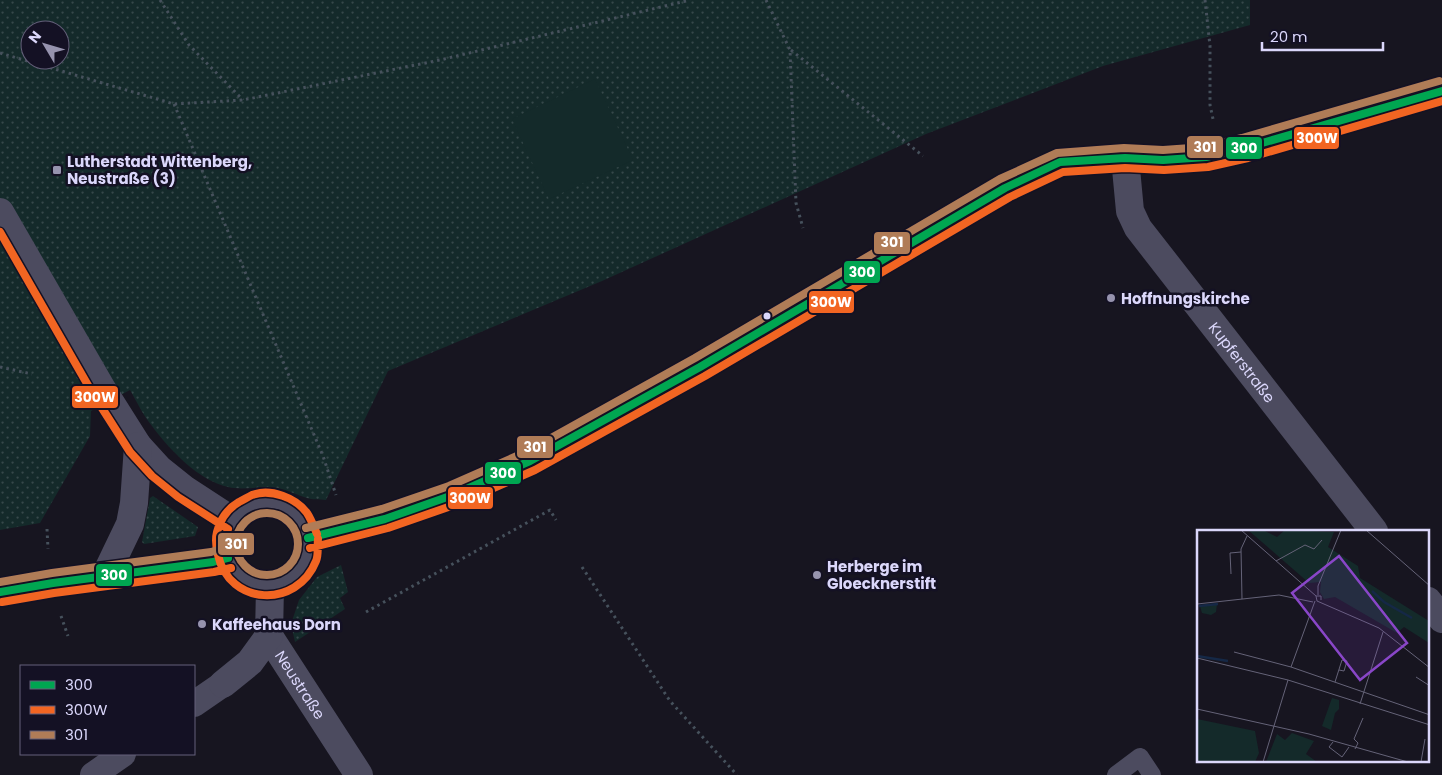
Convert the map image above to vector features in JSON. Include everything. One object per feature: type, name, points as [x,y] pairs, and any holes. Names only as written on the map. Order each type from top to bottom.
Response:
[{"type":"street","points":[[308,538],[385,519],[453,495],[530,461],[700,367],[1006,188],[1060,162],[1125,158],[1163,160],[1200,158],[1245,148],[1442,90]]},
{"type":"street","name":"Kupferstraße","points":[[1125,158],[1130,211],[1138,228],[1373,530]]},
{"type":"street","points":[[0,212],[106,395],[138,446],[159,469],[184,489],[233,521]]},
{"type":"street","points":[[105,576],[130,524],[134,503],[138,446]]},
{"type":"street","points":[[268,503],[276,504],[298,516],[308,538],[307,553],[302,567],[291,578],[270,586],[245,580],[235,570],[228,558],[225,546],[233,521],[252,506],[268,503]]},
{"type":"street","points":[[0,592],[213,562],[228,558]]},
{"type":"street","name":"Neustraße","points":[[270,586],[269,636],[359,775]]},
{"type":"street","points":[[1430,604],[1442,619]]},
{"type":"street","points":[[195,703],[250,662],[269,636]]},
{"type":"street","points":[[93,775],[122,755]]},
{"type":"lane","points":[[1116,775],[1140,757],[1152,775]]},
{"type":"path","points":[[160,0],[189,45],[244,100]]},
{"type":"path","points":[[0,53],[174,104],[244,100],[440,60],[690,0]]},
{"type":"path","points":[[766,0],[790,50],[796,203],[803,228]]},
{"type":"path","points":[[1205,0],[1210,46],[1210,105],[1221,153]]},
{"type":"path","points":[[790,50],[923,156]]},
{"type":"path","points":[[174,104],[324,456],[338,501],[344,529]]},
{"type":"path","points":[[0,367],[32,374]]},
{"type":"path","points":[[366,612],[550,510],[556,520]]},
{"type":"path","points":[[582,567],[670,701],[737,775]]},
{"type":"green space","points":[[0,0],[1250,0],[1250,25],[1103,66],[926,134],[602,281],[388,371],[326,500],[309,499],[278,488],[228,487],[206,478],[185,463],[159,435],[130,390],[91,411],[90,436],[40,523],[0,530]]},
{"type":"green space","points":[[595,79],[633,160],[549,199],[512,119]]},
{"type":"green space","points":[[153,496],[198,527],[195,536],[144,544],[142,542],[150,498]]},
{"type":"green space","points":[[341,565],[348,592],[340,598],[345,609],[295,642],[291,624],[299,600],[317,577]]},
{"type":"transit line","name":"301","points":[[306,528],[382,509],[449,486],[526,452],[695,358],[1000,179],[1057,153],[1124,148],[1163,150],[1205,147],[1439,81]]},
{"type":"transit line","name":"300","points":[[308,538],[385,519],[453,495],[530,461],[700,367],[1005,188],[1060,162],[1125,158],[1163,160],[1206,157],[1245,148],[1442,91]]},
{"type":"transit line","name":"300W","points":[[310,548],[388,528],[457,504],[535,470],[705,376],[1010,197],[1063,172],[1125,168],[1164,170],[1208,167],[1248,158],[1442,101]]},
{"type":"transit line","name":"300W","points":[[0,232],[93,394],[130,452],[152,476],[178,497],[228,529]]},
{"type":"transit line","name":"300W","points":[[317,534],[307,513],[296,503],[275,494],[259,493],[239,502],[228,511],[218,528],[216,546],[225,572],[235,584],[249,592],[264,595],[280,594],[294,587],[307,577],[317,558],[318,539]]},
{"type":"transit line","name":"301","points":[[261,513],[273,513],[289,522],[296,532],[298,544],[296,556],[289,566],[273,575],[261,575],[250,570],[241,561],[236,550],[236,538],[241,527],[250,518],[261,513]]},
{"type":"transit line","name":"301","points":[[0,582],[52,573],[211,552],[225,548]]},
{"type":"transit line","name":"300","points":[[0,592],[53,583],[213,562],[228,558]]},
{"type":"transit line","name":"300W","points":[[2,602],[231,568]]},
{"type":"place","name":"Lutherstadt Wittenberg, Neustraße (3)","points":[[57,170]]},
{"type":"place","name":"Hoffnungskirche","points":[[1111,298]]},
{"type":"place","name":"Herberge im Gloecknerstift","points":[[817,575]]},
{"type":"place","name":"Kaffeehaus Dorn","points":[[202,624]]}]
